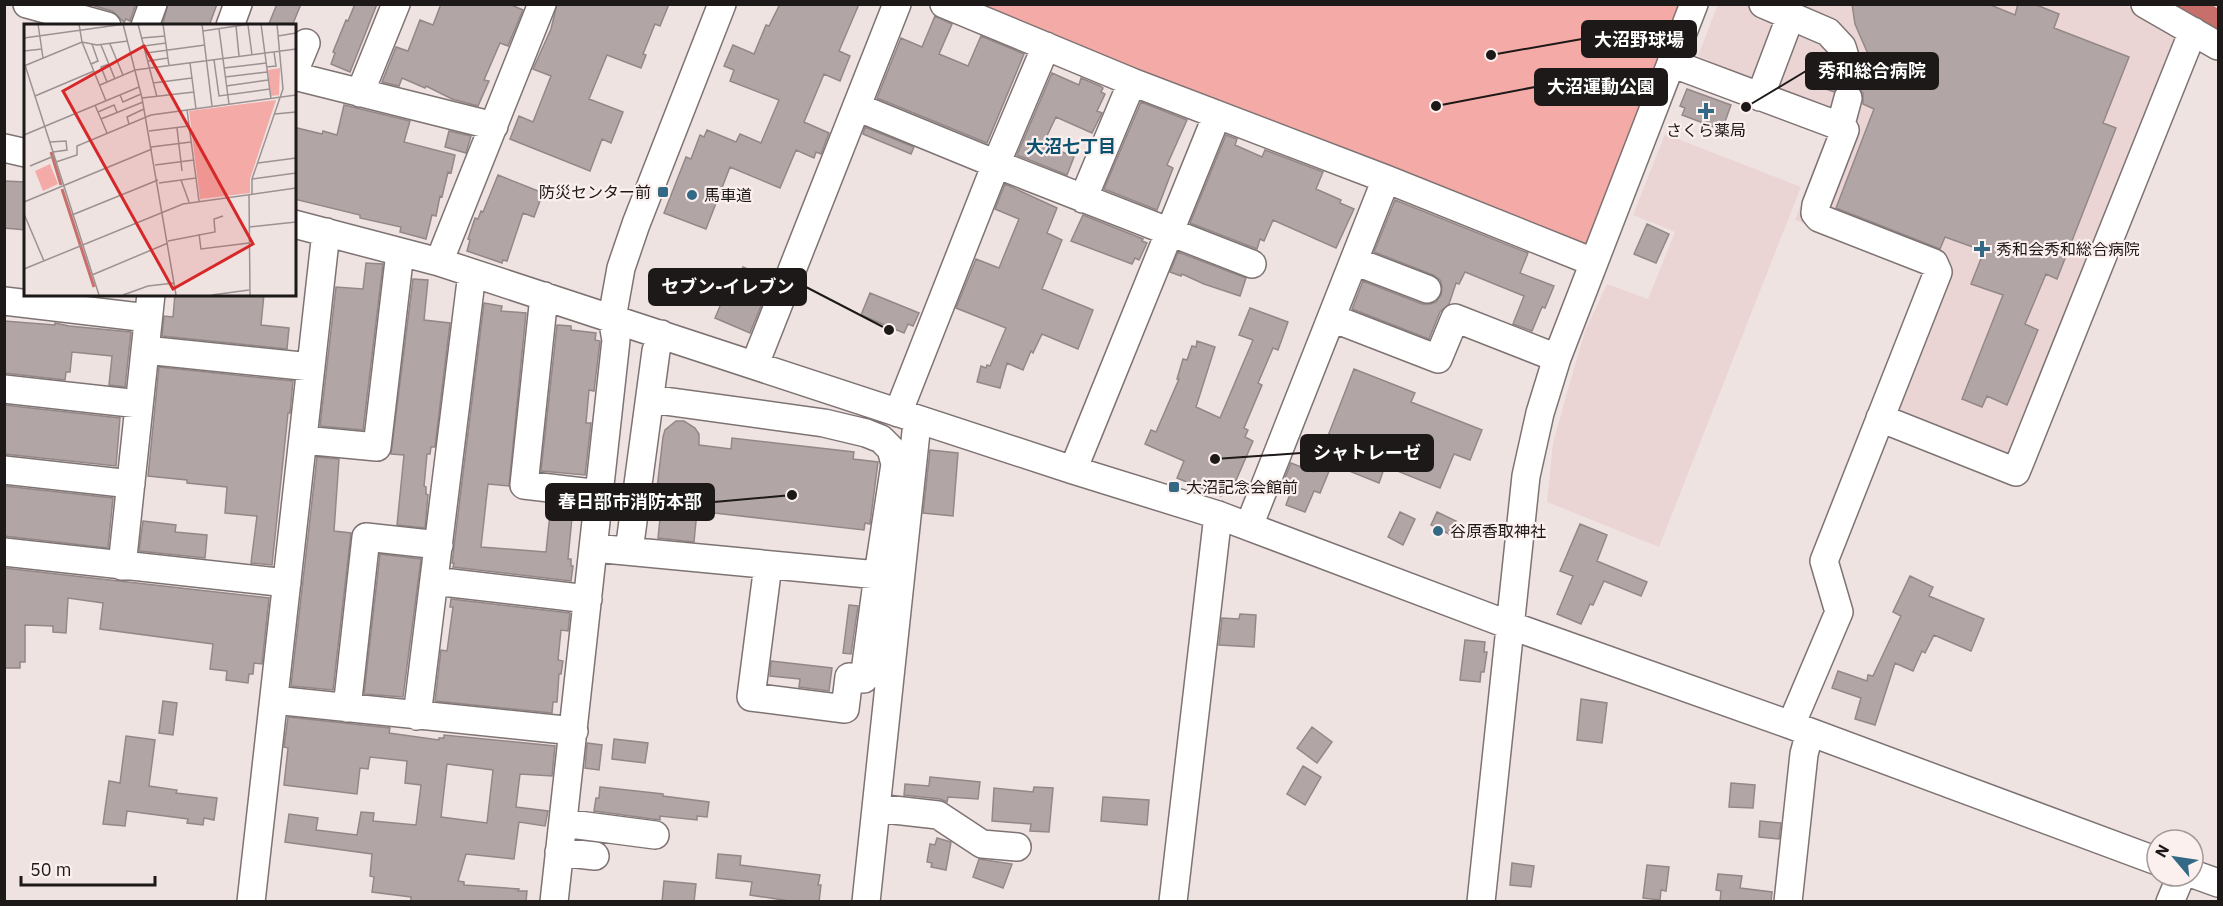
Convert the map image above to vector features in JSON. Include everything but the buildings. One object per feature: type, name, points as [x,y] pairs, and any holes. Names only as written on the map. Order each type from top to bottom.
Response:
[{"type":"street","points":[[27,4],[70,10],[102,24]]},
{"type":"street","points":[[146,24],[153,4]]},
{"type":"street","points":[[231,24],[237,4]]},
{"type":"street","points":[[360,93],[396,4]]},
{"type":"street","points":[[439,262],[542,4]]},
{"type":"street","points":[[554,902],[616,340],[612,318],[621,268],[722,4]]},
{"type":"street","points":[[755,364],[897,4]]},
{"type":"street","points":[[944,4],[1132,82],[1386,179],[1593,262]]},
{"type":"street","points":[[1481,902],[1512,626],[1526,476],[1540,413],[1557,358],[1593,262],[1694,4]]},
{"type":"street","points":[[1763,4],[1828,32],[1842,47],[1849,70]]},
{"type":"street","points":[[2145,4],[2218,46]]},
{"type":"street","points":[[1760,97],[1791,15]]},
{"type":"street","points":[[1880,418],[2016,472],[2193,31]]},
{"type":"street","points":[[296,69],[306,43]]},
{"type":"street","points":[[866,433],[898,413],[996,164],[1046,46]]},
{"type":"street","points":[[1671,63],[1834,124],[1841,124]]},
{"type":"street","points":[[296,75],[494,126]]},
{"type":"street","points":[[1083,198],[1132,82]]},
{"type":"street","points":[[1788,902],[1804,754],[1801,728],[1839,612],[1824,561],[1938,272],[1934,263],[1818,218],[1815,213],[1845,130],[1841,124],[1848,98]]},
{"type":"street","points":[[857,107],[1252,264]]},
{"type":"street","points":[[1073,470],[1217,115]]},
{"type":"street","points":[[4,148],[24,153]]},
{"type":"street","points":[[1250,526],[1386,179]]},
{"type":"street","points":[[296,224],[439,262],[1073,470],[1218,515],[1512,626],[1801,728],[2145,857]]},
{"type":"street","points":[[251,902],[326,232]]},
{"type":"street","points":[[303,440],[377,447],[400,252]]},
{"type":"street","points":[[1354,261],[1427,289]]},
{"type":"street","points":[[417,716],[472,273]]},
{"type":"street","points":[[544,296],[524,485],[600,494]]},
{"type":"street","points":[[4,301],[150,306],[122,566]]},
{"type":"street","points":[[1332,318],[1438,358],[1455,318],[1557,358]]},
{"type":"street","points":[[629,551],[656,351],[661,334]]},
{"type":"street","points":[[145,350],[311,367]]},
{"type":"street","points":[[773,416],[787,375]]},
{"type":"street","points":[[4,389],[140,404]]},
{"type":"street","points":[[650,399],[824,423],[866,433],[881,439],[891,449],[895,464],[864,679],[849,677],[845,709],[751,697],[768,565]]},
{"type":"street","points":[[866,902],[916,432],[898,413]]},
{"type":"street","points":[[4,470],[131,484]]},
{"type":"street","points":[[1173,902],[1218,515]]},
{"type":"street","points":[[347,708],[366,537],[439,545]]},
{"type":"street","points":[[594,548],[878,575]]},
{"type":"street","points":[[4,552],[287,583]]},
{"type":"street","points":[[434,581],[588,599]]},
{"type":"street","points":[[274,700],[574,731]]},
{"type":"street","points":[[876,808],[938,815],[982,844],[1017,848]]},
{"type":"street","points":[[563,823],[655,835]]},
{"type":"street","points":[[559,852],[595,856]]},
{"type":"street","points":[[2170,902],[2176,888]]},
{"type":"shaded area","name":"秀和会秀和総合病院","points":[[1718,4],[2124,5],[2175,33],[2175,44],[2010,457],[1896,408],[1947,279],[1795,220],[1835,115],[1698,56]]},
{"type":"shaded area","points":[[976,5],[1684,5],[1585,247]]},
{"type":"shaded area","points":[[1665,134],[1801,187],[1659,547],[1547,502],[1553,443],[1585,331],[1607,284],[1648,299],[1675,232],[1633,215]]},
{"type":"waterway","points":[[2178,4],[2218,27]]},
{"type":"place","name":"大沼野球場","points":[[1491,55]]},
{"type":"place","name":"大沼運動公園","points":[[1436,106]]},
{"type":"place","name":"秀和総合病院","points":[[1746,107]]},
{"type":"place","name":"さくら薬局","points":[[1706,111]]},
{"type":"place","name":"防災センター前","points":[[663,192]]},
{"type":"place","name":"馬車道","points":[[692,195]]},
{"type":"place","name":"秀和会秀和総合病院","points":[[1982,249]]},
{"type":"place","name":"セブン-イレブン","points":[[889,330]]},
{"type":"place","name":"シャトレーゼ","points":[[1215,459]]},
{"type":"place","name":"大沼記念会館前","points":[[1174,487]]},
{"type":"place","name":"春日部市消防本部","points":[[792,495]]},
{"type":"place","name":"谷原香取神社","points":[[1438,531]]},
{"type":"district","name":"大沼七丁目","points":[[1071,147]]}]
